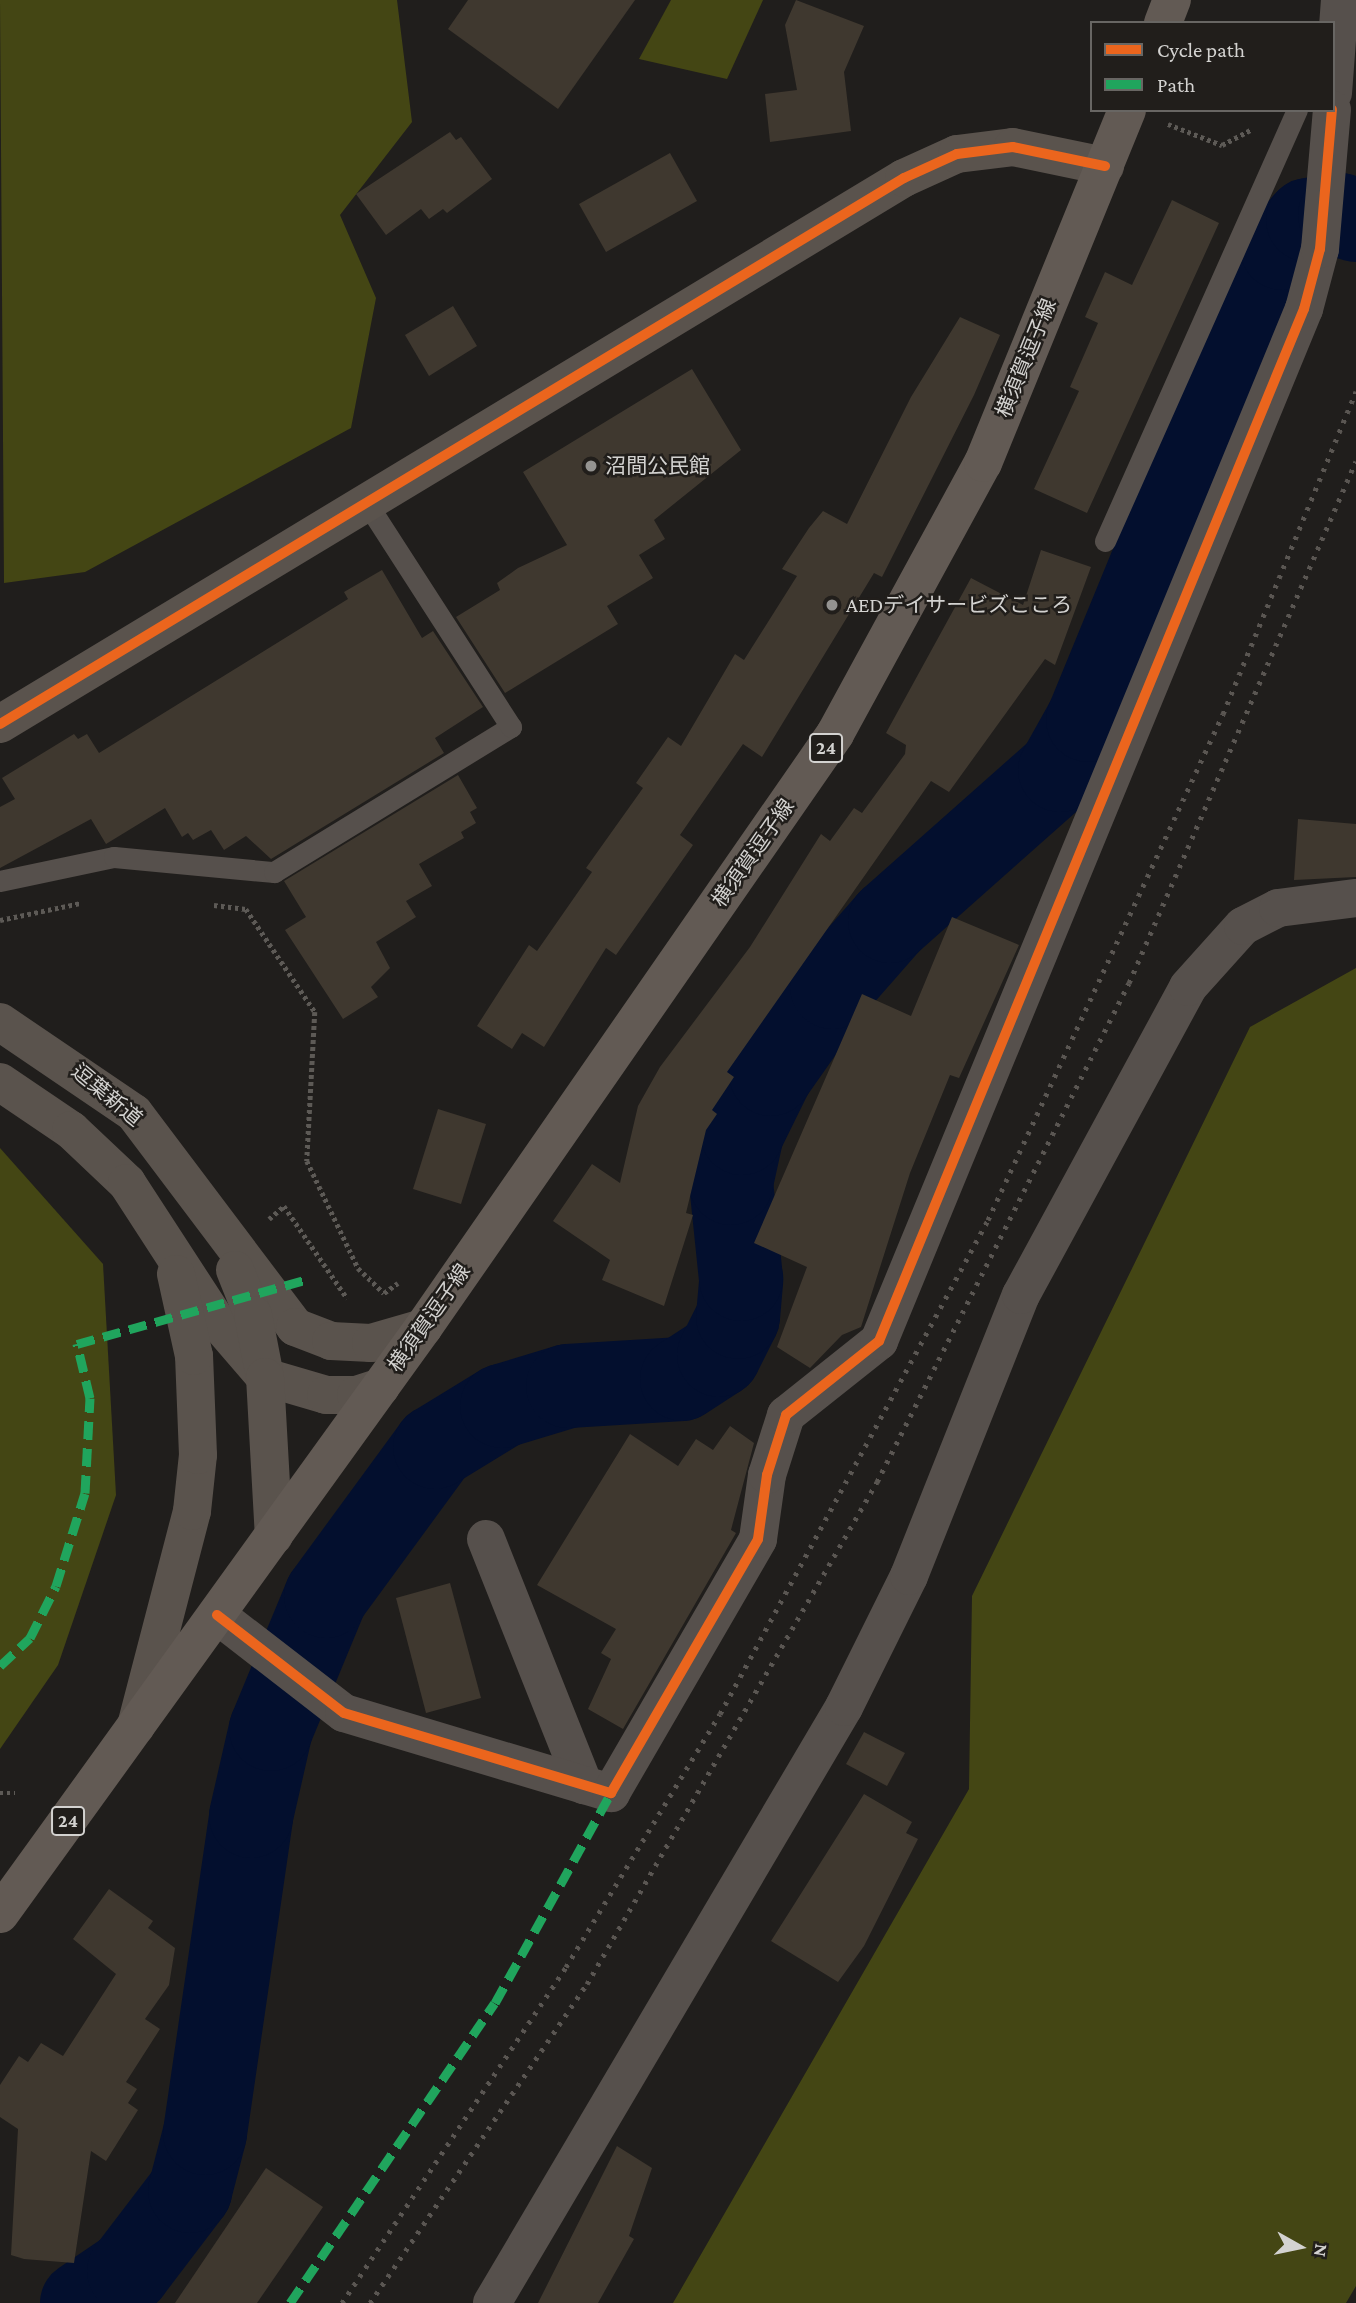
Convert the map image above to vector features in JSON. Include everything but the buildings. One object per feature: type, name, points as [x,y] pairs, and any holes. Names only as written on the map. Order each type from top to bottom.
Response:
[{"type":"main road","name":"横須賀逗子線","points":[[274,1536],[423,1328],[835,734],[983,463],[1105,166],[1142,115]]},
{"type":"main road","name":"24","points":[[0,1914],[274,1536]]},
{"type":"street","points":[[1335,69],[1340,0]]},
{"type":"street","points":[[217,1615],[327,1703],[611,1793],[758,1539],[766,1475],[786,1415],[879,1341],[1304,309],[1320,249],[1328,191],[1332,112]]},
{"type":"street","points":[[0,724],[904,177],[957,154],[1013,147],[1105,166]]},
{"type":"street","points":[[492,2303],[844,1707],[909,1576],[1021,1295],[1188,987],[1242,926],[1278,908],[1356,898]]},
{"type":"street","name":"逗葉新道","points":[[0,1022],[134,1113],[217,1225]]},
{"type":"street","points":[[0,1082],[71,1130],[127,1183],[171,1254],[265,1377],[326,1395],[356,1395],[380,1387]]},
{"type":"street","points":[[217,1225],[295,1327],[312,1335],[371,1343],[423,1328]]},
{"type":"street","points":[[217,1225],[253,1315],[265,1377],[274,1536]]},
{"type":"street","points":[[135,1728],[192,1511],[198,1455],[194,1356],[171,1254]]},
{"type":"street","points":[[485,1539],[584,1785]]},
{"type":"lane","points":[[1105,541],[1296,112]]},
{"type":"lane","points":[[0,881],[114,857],[274,872],[511,727],[366,502]]},
{"type":"path","points":[[1142,115],[1222,145],[1255,127]]},
{"type":"path","points":[[0,920],[96,899]]},
{"type":"path","points":[[209,904],[246,909],[315,1012],[307,1161],[358,1268],[384,1293],[403,1280]]},
{"type":"path","points":[[275,1229],[269,1219],[284,1206],[350,1302]]},
{"type":"path","points":[[0,1793],[15,1793]]},
{"type":"shaded area","points":[[0,0],[397,0],[412,122],[340,215],[376,298],[351,428],[85,572],[4,583]]},
{"type":"shaded area","points":[[671,0],[763,0],[727,79],[639,59]]},
{"type":"shaded area","points":[[1356,968],[1356,2286],[1346,2303],[673,2303],[969,1789],[972,1596],[1250,1027]]},
{"type":"shaded area","points":[[0,1148],[103,1264],[116,1495],[58,1665],[0,1749]]},
{"type":"waterway","points":[[82,2303],[129,2271],[190,2191],[205,2133],[251,1816],[271,1729],[326,1596],[435,1447],[502,1406],[568,1386],[682,1379],[719,1355],[738,1317],[741,1279],[731,1183],[742,1133],[771,1074],[832,987],[890,921],[1060,770],[1088,720],[1282,248],[1308,220],[1340,215],[1356,220]]},
{"type":"railway","points":[[342,2303],[566,1967],[720,1714],[988,1220],[1223,714],[1356,391]]},
{"type":"railway","points":[[370,2303],[587,1984],[877,1482],[1129,983],[1356,461]]},
{"type":"marked path","points":[[0,1666],[30,1638],[56,1586],[85,1493],[90,1398],[77,1344],[304,1280]]},
{"type":"marked path","points":[[290,2303],[495,2003],[611,1793]]},
{"type":"cycle path","points":[[217,1615],[344,1713],[611,1793],[758,1539],[767,1475],[786,1415],[879,1341],[1304,309],[1320,249],[1332,112]]},
{"type":"cycle path","points":[[0,724],[904,178],[957,154],[1013,147],[1105,166]]},
{"type":"place","name":"沼間公民館","points":[[591,466]]},
{"type":"place","name":"AEDデイサービズこころ","points":[[832,605]]}]
